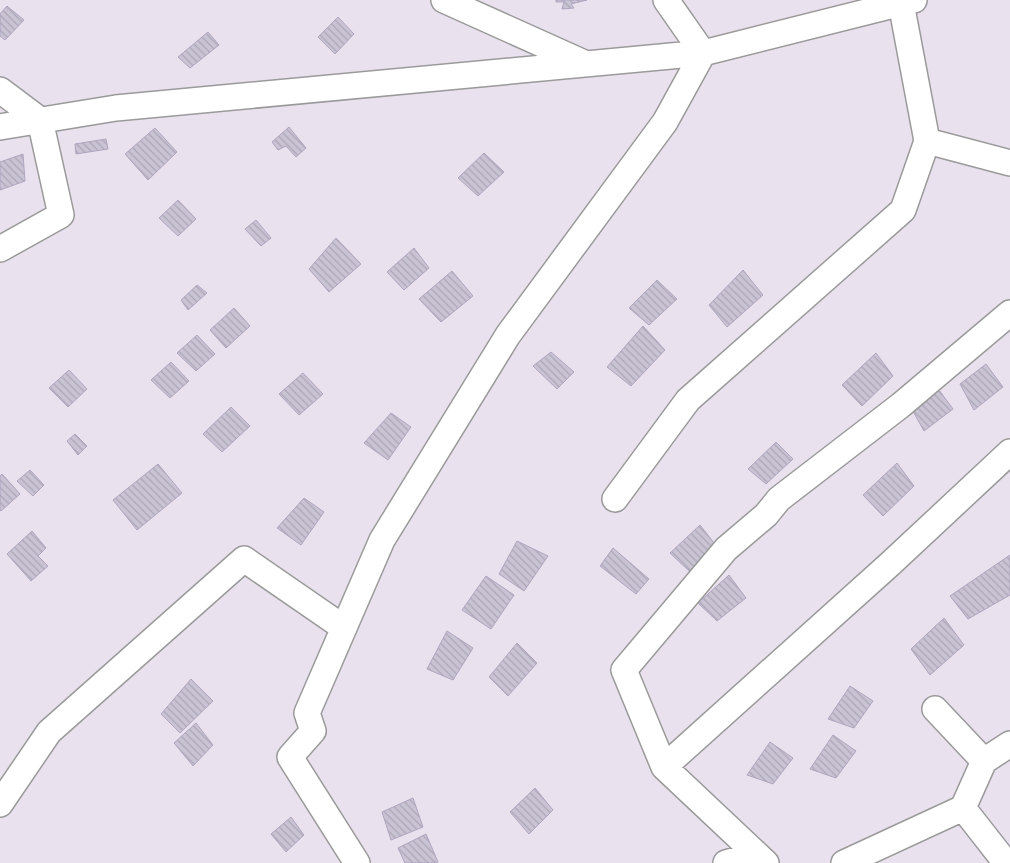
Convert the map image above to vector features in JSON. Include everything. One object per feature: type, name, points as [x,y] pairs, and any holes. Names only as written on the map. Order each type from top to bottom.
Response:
[{"type":"street","points":[[444,0],[587,64]]},
{"type":"street","points":[[666,0],[703,53]]},
{"type":"street","points":[[677,0],[676,13],[703,53]]},
{"type":"street","points":[[0,127],[116,108],[703,53],[908,2],[927,141],[903,210],[688,400],[615,499]]},
{"type":"street","points":[[357,863],[290,757],[313,731],[307,713],[382,540],[508,335],[665,122],[703,53]]},
{"type":"street","points":[[0,90],[40,120],[61,215],[0,249]]},
{"type":"street","points":[[927,141],[1010,163]]},
{"type":"street","points":[[761,858],[664,767],[624,670],[726,548],[766,515],[778,499],[901,405],[1010,313]]},
{"type":"street","points":[[664,767],[883,571],[1010,452]]},
{"type":"street","points":[[0,804],[49,732],[244,559],[344,628]]},
{"type":"street","points":[[935,709],[984,761]]},
{"type":"street","points":[[844,863],[963,808],[984,761],[1010,744]]},
{"type":"street","points":[[963,808],[1006,863]]},
{"type":"street","points":[[726,863],[761,858]]},
{"type":"building","points":[[556,0],[587,0],[571,4],[574,8],[562,9],[564,2],[556,2]]},
{"type":"building","points":[[7,6],[24,20],[5,40],[0,36],[0,14]]},
{"type":"building","points":[[338,17],[354,34],[335,54],[318,37]]},
{"type":"building","points":[[208,32],[219,45],[190,68],[178,57]]},
{"type":"building","points":[[289,127],[306,148],[296,157],[286,146],[278,150],[272,142]]},
{"type":"building","points":[[155,128],[177,152],[148,180],[125,154]]},
{"type":"building","points":[[106,139],[108,149],[76,154],[75,144]]},
{"type":"building","points":[[484,153],[504,172],[478,196],[458,178]]},
{"type":"building","points":[[23,154],[25,181],[0,190],[0,162]]},
{"type":"building","points":[[178,200],[196,219],[178,236],[159,218]]},
{"type":"building","points":[[256,220],[271,238],[261,246],[245,229]]},
{"type":"building","points":[[336,238],[361,264],[329,292],[309,269]]},
{"type":"building","points":[[414,248],[429,268],[404,290],[387,272]]},
{"type":"building","points":[[743,270],[763,295],[727,327],[709,305]]},
{"type":"building","points":[[452,271],[473,296],[441,322],[419,299]]},
{"type":"building","points":[[657,280],[677,299],[649,325],[629,308]]},
{"type":"building","points":[[197,285],[207,293],[188,310],[181,300]]},
{"type":"building","points":[[234,308],[250,326],[226,348],[210,330]]},
{"type":"building","points":[[643,326],[665,350],[631,386],[607,367]]},
{"type":"building","points":[[197,335],[215,354],[196,371],[177,353]]},
{"type":"building","points":[[551,352],[574,372],[557,389],[533,366]]},
{"type":"building","points":[[876,353],[893,376],[862,406],[842,385]]},
{"type":"building","points":[[171,362],[189,381],[170,398],[151,380]]},
{"type":"building","points":[[986,364],[1003,387],[974,410],[960,384]]},
{"type":"building","points":[[69,370],[87,389],[68,407],[49,388]]},
{"type":"building","points":[[303,373],[323,394],[299,415],[279,394]]},
{"type":"building","points":[[936,386],[953,409],[924,431],[910,406]]},
{"type":"building","points":[[231,407],[250,426],[222,452],[203,434]]},
{"type":"building","points":[[391,413],[411,427],[388,460],[364,443]]},
{"type":"building","points":[[75,434],[87,446],[78,455],[67,441]]},
{"type":"building","points":[[776,442],[793,459],[766,484],[748,469]]},
{"type":"building","points":[[897,463],[914,486],[883,516],[863,495]]},
{"type":"building","points":[[158,464],[182,493],[137,530],[113,500]]},
{"type":"building","points":[[30,470],[44,485],[33,496],[17,481]]},
{"type":"building","points":[[2,474],[20,494],[1,511],[0,476]]},
{"type":"building","points":[[304,498],[324,512],[301,545],[277,528]]},
{"type":"building","points":[[700,525],[718,548],[689,571],[670,553]]},
{"type":"building","points":[[32,531],[46,548],[38,556],[48,566],[31,581],[7,554]]},
{"type":"building","points":[[517,541],[548,556],[524,591],[499,574]]},
{"type":"building","points":[[613,548],[649,579],[636,594],[600,566]]},
{"type":"building","points":[[1010,555],[1010,595],[968,619],[950,596]]},
{"type":"building","points":[[729,575],[746,598],[717,621],[698,603]]},
{"type":"building","points":[[486,576],[514,595],[491,629],[462,610]]},
{"type":"building","points":[[944,618],[964,645],[930,675],[911,649]]},
{"type":"building","points":[[447,631],[473,648],[453,680],[427,669]]},
{"type":"building","points":[[517,643],[537,663],[508,696],[489,677]]},
{"type":"building","points":[[191,679],[213,701],[180,733],[161,714]]},
{"type":"building","points":[[850,686],[873,701],[854,728],[828,719]]},
{"type":"building","points":[[196,723],[213,745],[193,766],[174,743]]},
{"type":"building","points":[[833,735],[856,751],[836,778],[810,769]]},
{"type":"building","points":[[770,742],[793,758],[773,784],[747,775]]},
{"type":"building","points":[[535,788],[553,810],[529,834],[510,812]]},
{"type":"building","points":[[413,798],[423,827],[391,840],[382,812]]},
{"type":"building","points":[[291,817],[304,835],[286,852],[271,834]]},
{"type":"building","points":[[426,834],[438,862],[405,863],[398,848]]}]
